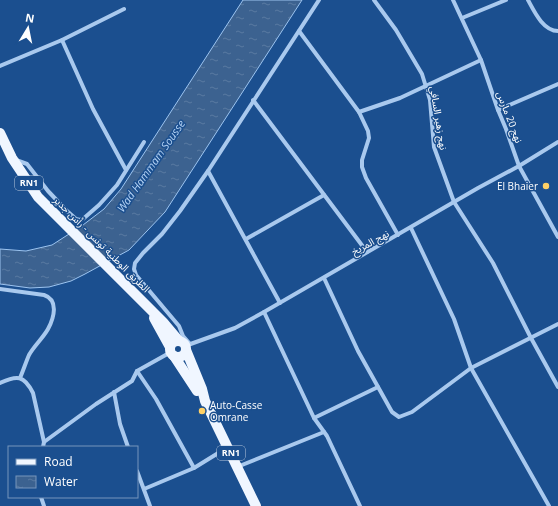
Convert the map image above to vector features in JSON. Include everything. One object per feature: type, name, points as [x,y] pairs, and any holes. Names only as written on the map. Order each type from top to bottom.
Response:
[{"type":"main road","name":"الطريق الوطنية تونس - رأس جدير","points":[[0,133],[12,158],[38,197],[185,345],[202,389],[205,401]]},
{"type":"main road","name":"الطريق الوطنية تونس - رأس جدير","points":[[150,309],[172,352],[205,401],[256,506]]},
{"type":"main road","points":[[173,343],[185,345],[183,356],[178,357],[172,352],[173,343]]},
{"type":"street","points":[[185,345],[179,326],[136,275],[134,269],[136,263],[180,211],[208,171],[319,0]]},
{"type":"street","name":"نهج زهير السافي","points":[[374,0],[396,30],[422,74],[430,100],[434,146],[454,202],[493,263],[558,387]]},
{"type":"street","name":"نهج 20 مارس","points":[[453,0],[481,60],[519,166],[558,237]]},
{"type":"street","points":[[462,18],[506,0]]},
{"type":"street","points":[[528,0],[535,13],[545,26],[558,31]]},
{"type":"street","points":[[0,66],[62,40],[124,9]]},
{"type":"street","points":[[299,31],[360,112],[368,131],[369,138],[362,160],[362,167],[366,178],[398,235]]},
{"type":"street","points":[[62,40],[93,109],[126,170]]},
{"type":"street","points":[[360,112],[426,87],[481,60]]},
{"type":"street","points":[[498,110],[558,84]]},
{"type":"street","points":[[253,100],[367,252]]},
{"type":"street","points":[[12,158],[27,164],[67,212],[76,219],[80,220],[84,219],[99,205],[117,185],[144,142]]},
{"type":"street","name":"نهج المريخ","points":[[185,345],[235,328],[519,166],[558,142]]},
{"type":"street","points":[[208,171],[280,303]]},
{"type":"street","points":[[246,239],[324,194]]},
{"type":"street","points":[[411,228],[454,318],[471,368],[548,506]]},
{"type":"street","points":[[324,278],[358,351],[392,412],[399,417],[412,412],[471,368],[558,324]]},
{"type":"street","points":[[0,289],[44,295],[49,297],[54,304],[53,316],[48,329],[30,354],[20,378]]},
{"type":"street","points":[[264,312],[314,418],[324,432],[360,506]]},
{"type":"street","points":[[44,442],[114,392],[132,381],[137,371],[172,352]]},
{"type":"street","points":[[137,371],[156,400],[194,468]]},
{"type":"street","points":[[0,383],[12,378],[20,378],[30,387],[33,393],[44,442],[43,446]]},
{"type":"street","points":[[314,418],[378,387]]},
{"type":"street","points":[[114,392],[121,428],[128,446]]},
{"type":"street","points":[[237,467],[324,432]]},
{"type":"street","points":[[144,489],[194,468],[228,447]]},
{"type":"street","points":[[138,474],[150,506]]},
{"type":"water","name":"Wad Hammam Sousse","points":[[243,0],[302,0],[165,212],[129,250],[71,281],[49,287],[30,288],[0,284],[0,249],[26,251],[52,245],[83,225],[104,209],[121,189]]},
{"type":"place","name":"El Bhaier","points":[[546,186]]},
{"type":"place","name":"Auto-Casse Omrane","points":[[202,411]]}]
